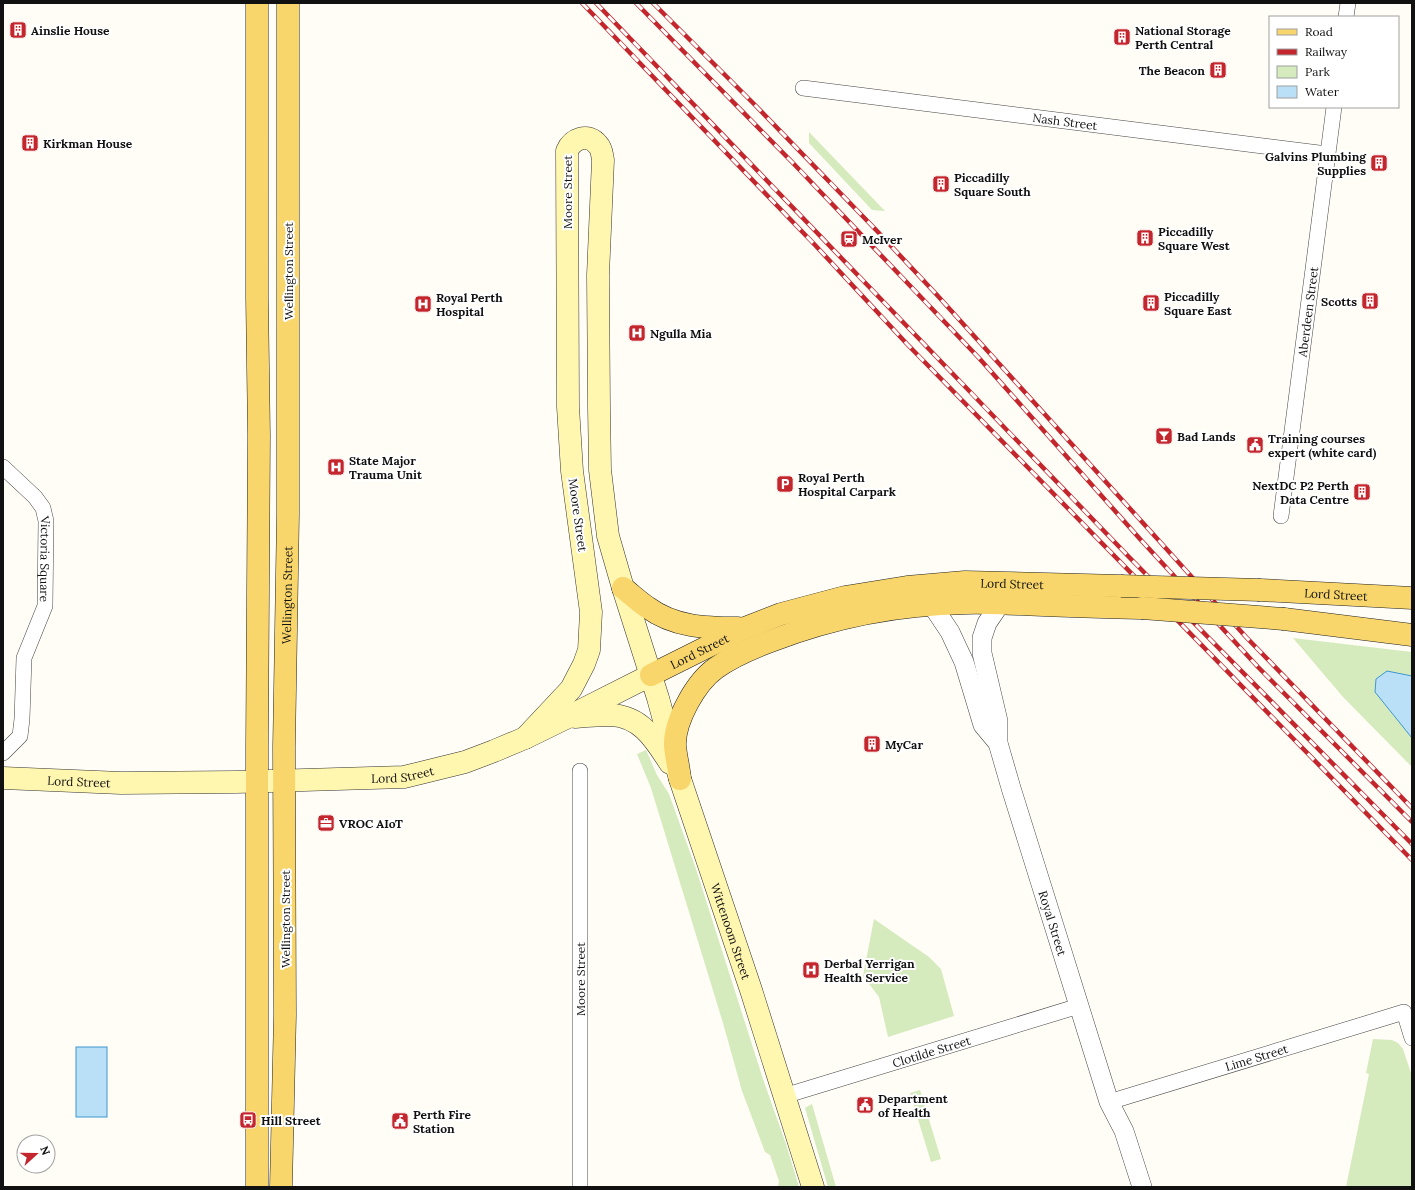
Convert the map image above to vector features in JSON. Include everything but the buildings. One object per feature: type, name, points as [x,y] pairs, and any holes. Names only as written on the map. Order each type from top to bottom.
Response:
[{"type":"main road","points":[[257,3],[257,297],[259,443],[257,1187]]},
{"type":"main road","name":"Wellington Street","points":[[282,1187],[285,1015],[285,781],[288,514],[288,3]]},
{"type":"main road","name":"Moore Street","points":[[525,738],[571,689],[584,664],[589,650],[591,612],[572,471],[568,407],[567,151],[573,141],[582,138],[593,141],[598,145],[602,151],[603,160],[598,275],[600,470],[608,536],[651,675]]},
{"type":"main road","name":"Lord Street","points":[[3,778],[121,783],[257,782],[404,777],[465,762],[525,738],[745,628],[781,614],[845,597],[908,587],[965,582],[1260,590],[1412,598]]},
{"type":"main road","points":[[623,588],[647,608],[666,618],[686,625],[706,628],[745,628]]},
{"type":"main road","name":"Lord Street","points":[[680,779],[675,745],[680,721],[697,687],[716,668],[757,646],[804,629],[856,615],[904,607],[966,603],[1142,608],[1284,618],[1412,635]]},
{"type":"main road","name":"Wittenoom Street","points":[[651,675],[680,779],[751,990],[813,1187]]},
{"type":"main road","points":[[568,717],[614,715],[634,720],[653,738],[680,779]]},
{"type":"street","points":[[1346,16],[1348,3]]},
{"type":"street","name":"Nash Street","points":[[803,88],[1327,154]]},
{"type":"street","name":"Aberdeen Street","points":[[1281,516],[1334,108]]},
{"type":"street","name":"Victoria Square","points":[[3,467],[35,497],[42,508],[46,521],[45,606],[24,658],[20,736],[3,753]]},
{"type":"street","name":"Royal Street","points":[[1000,604],[987,623],[982,638],[982,653],[998,721],[998,743],[1109,1102],[1124,1131],[1142,1187]]},
{"type":"street","name":"Royal Street","points":[[932,605],[950,632],[964,662],[984,725],[998,743]]},
{"type":"street","name":"Moore Street","points":[[580,771],[580,1187]]},
{"type":"street","name":"Clotilde Street","points":[[784,1096],[1079,1006]]},
{"type":"street","name":"Lime Street","points":[[1109,1102],[1404,1012],[1412,1038]]},
{"type":"street","name":"Royal Street","points":[[1109,1102],[1113,1140],[1129,1187]]},
{"type":"green space","points":[[809,132],[885,211],[872,210],[809,143]]},
{"type":"green space","points":[[1293,638],[1412,652],[1412,767],[1343,697]]},
{"type":"green space","points":[[646,750],[657,775],[669,794],[696,869],[799,1187],[778,1187],[779,1181],[770,1155],[765,1152],[742,1091],[723,1023],[651,788],[637,754]]},
{"type":"green space","points":[[874,919],[929,957],[941,969],[954,1016],[888,1037],[879,997],[863,976]]},
{"type":"green space","points":[[1373,1039],[1392,1040],[1398,1043],[1403,1049],[1412,1076],[1412,1187],[1346,1187],[1369,1074],[1366,1073]]},
{"type":"green space","points":[[920,1090],[941,1159],[931,1162],[910,1093]]},
{"type":"green space","points":[[812,1104],[836,1187],[828,1187],[805,1108]]},
{"type":"water","points":[[1387,671],[1412,676],[1412,738],[1375,692],[1376,679]]},
{"type":"water","points":[[76,1047],[107,1047],[107,1117],[76,1117]]},
{"type":"railway","points":[[582,3],[815,245],[907,344],[1412,860]]},
{"type":"railway","points":[[596,3],[1129,557],[1412,844]]},
{"type":"railway","points":[[636,3],[792,162],[979,358],[1140,539],[1258,667],[1412,822]]},
{"type":"railway","points":[[653,3],[755,105],[878,232],[937,295],[1246,637],[1412,808]]},
{"type":"place","name":"Ainslie House","points":[[18,30]]},
{"type":"place","name":"National Storage Perth Central","points":[[1122,37]]},
{"type":"place","name":"The Beacon","points":[[1218,70]]},
{"type":"place","name":"Kirkman House","points":[[30,143]]},
{"type":"place","name":"Galvins Plumbing Supplies","points":[[1379,163]]},
{"type":"place","name":"Piccadilly Square South","points":[[941,184]]},
{"type":"place","name":"Piccadilly Square West","points":[[1145,238]]},
{"type":"place","name":"McIver","points":[[849,239]]},
{"type":"place","name":"Scotts","points":[[1370,301]]},
{"type":"place","name":"Piccadilly Square East","points":[[1151,303]]},
{"type":"place","name":"Royal Perth Hospital","points":[[423,304]]},
{"type":"place","name":"Ngulla Mia","points":[[637,333]]},
{"type":"place","name":"Bad Lands","points":[[1164,436]]},
{"type":"place","name":"Training courses expert (white card)","points":[[1255,445]]},
{"type":"place","name":"State Major Trauma Unit","points":[[336,467]]},
{"type":"place","name":"Royal Perth Hospital Carpark","points":[[785,484]]},
{"type":"place","name":"NextDC P2 Perth Data Centre","points":[[1362,492]]},
{"type":"place","name":"MyCar","points":[[872,744]]},
{"type":"place","name":"VROC AIoT","points":[[326,823]]},
{"type":"place","name":"Derbal Yerrigan Health Service","points":[[811,970]]},
{"type":"place","name":"Department of Health","points":[[865,1105]]},
{"type":"place","name":"Hill Street","points":[[248,1120]]},
{"type":"place","name":"Perth Fire Station","points":[[400,1121]]}]
